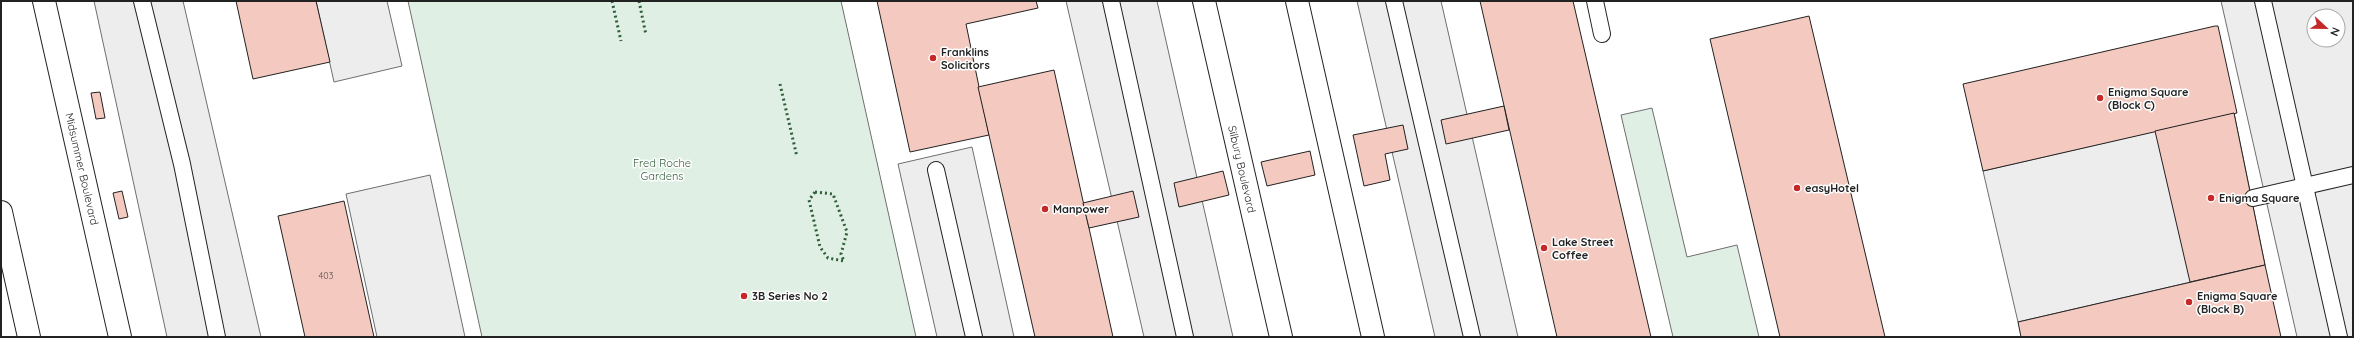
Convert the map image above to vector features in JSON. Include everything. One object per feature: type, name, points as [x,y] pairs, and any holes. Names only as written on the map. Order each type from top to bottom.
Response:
[{"type":"street","name":"Midsummer Boulevard","points":[[44,1],[120,337]]},
{"type":"street","name":"Silbury Boulevard","points":[[1204,1],[1281,337]]},
{"type":"street","points":[[1297,1],[1373,337]]},
{"type":"street","points":[[1,212],[29,337]]},
{"type":"lane","points":[[142,1],[182,164],[217,337]]},
{"type":"lane","points":[[1110,1],[1185,337]]},
{"type":"lane","points":[[1394,1],[1472,337]]},
{"type":"lane","points":[[1595,1],[1602,34]]},
{"type":"lane","points":[[2263,1],[2339,337]]},
{"type":"lane","points":[[936,170],[974,337]]},
{"type":"lane","points":[[2253,198],[2353,175]]},
{"type":"green space","name":"Fred Roche Gardens","points":[[408,1],[841,1],[916,337],[482,337]]},
{"type":"green space","points":[[1652,108],[1687,257],[1737,245],[1759,337],[1673,337],[1621,115]]},
{"type":"shaded area","points":[[94,1],[183,1],[261,337],[167,337]]},
{"type":"shaded area","points":[[316,1],[387,1],[402,66],[334,82]]},
{"type":"shaded area","points":[[1066,1],[1157,1],[1233,337],[1144,337]]},
{"type":"shaded area","points":[[1357,1],[1441,1],[1518,337],[1435,337]]},
{"type":"shaded area","points":[[2221,1],[2353,1],[2353,337],[2297,337]]},
{"type":"shaded area","points":[[2234,113],[2265,265],[2018,322],[1983,171]]},
{"type":"shaded area","points":[[972,147],[1014,337],[937,337],[898,164]]},
{"type":"shaded area","points":[[430,175],[465,337],[377,337],[346,194]]},
{"type":"building","points":[[236,1],[316,1],[330,62],[253,79]]},
{"type":"building","points":[[877,1],[1036,1],[1038,8],[966,24],[989,135],[910,152]]},
{"type":"building","points":[[1480,1],[1573,1],[1651,337],[1557,337]]},
{"type":"building","name":"easyHotel","points":[[1809,16],[1885,337],[1780,337],[1710,39]]},
{"type":"building","name":"Enigma Square (Block C)","points":[[2218,26],[2237,113],[1983,171],[1963,84]]},
{"type":"building","name":"Manpower","points":[[1054,70],[1113,337],[1035,337],[978,87]]},
{"type":"building","points":[[100,92],[105,118],[96,119],[91,93]]},
{"type":"building","points":[[1504,106],[1509,130],[1446,144],[1441,120]]},
{"type":"building","name":"Enigma Square","points":[[2234,113],[2265,265],[2190,282],[2155,131]]},
{"type":"building","points":[[1403,125],[1408,149],[1385,154],[1390,180],[1364,186],[1353,135]]},
{"type":"building","points":[[1310,151],[1315,175],[1267,186],[1261,162]]},
{"type":"building","points":[[1223,171],[1229,195],[1179,207],[1174,183]]},
{"type":"building","points":[[122,191],[128,217],[119,219],[113,193]]},
{"type":"building","points":[[1133,191],[1139,217],[1089,228],[1083,203]]},
{"type":"building","points":[[344,201],[374,337],[305,337],[278,216]]},
{"type":"building","name":"Enigma Square (Block B)","points":[[2265,265],[2281,337],[2021,337],[2018,322]]},
{"type":"hedge","points":[[612,1],[621,41]]},
{"type":"hedge","points":[[639,1],[646,35]]},
{"type":"hedge","points":[[780,84],[797,157]]},
{"type":"hedge","points":[[815,192],[833,194],[847,232],[841,254],[844,261],[828,258],[820,247],[809,200],[815,192]]},
{"type":"place","name":"Franklins Solicitors","points":[[933,58]]},
{"type":"place","name":"Enigma Square (Block C)","points":[[2100,98]]},
{"type":"place","name":"easyHotel","points":[[1797,188]]},
{"type":"place","name":"Enigma Square","points":[[2211,198]]},
{"type":"place","name":"Manpower","points":[[1045,209]]},
{"type":"place","name":"Lake Street Coffee","points":[[1544,248]]},
{"type":"place","name":"3B Series No 2","points":[[744,296]]},
{"type":"place","name":"Enigma Square (Block B)","points":[[2189,302]]}]
